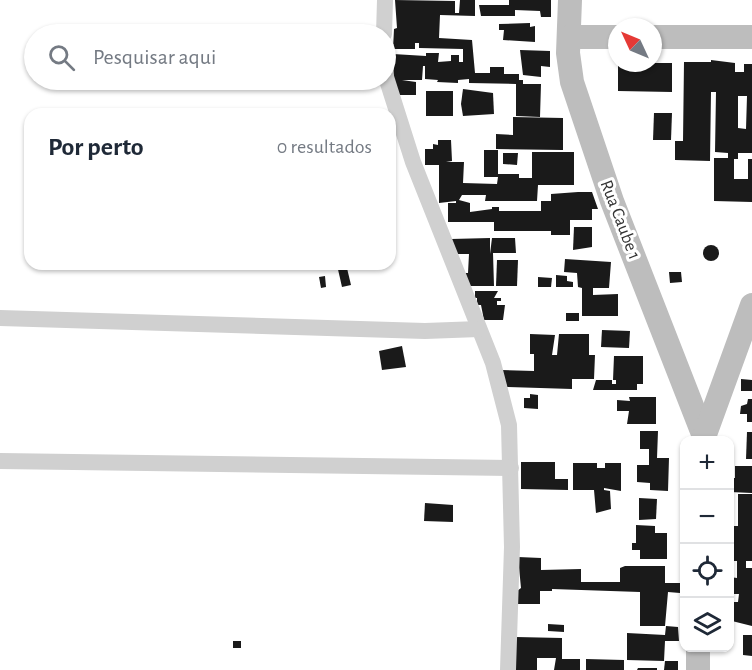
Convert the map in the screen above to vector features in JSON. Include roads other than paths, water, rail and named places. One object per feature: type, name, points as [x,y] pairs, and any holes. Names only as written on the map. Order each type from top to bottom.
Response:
[{"type":"street","points":[[384,0],[384,24]]},
{"type":"street","name":"Rua Caube 1","points":[[570,0],[568,53],[572,82],[612,201],[703,436]]},
{"type":"street","points":[[570,37],[608,37]]},
{"type":"street","points":[[662,37],[752,38]]},
{"type":"street","points":[[390,90],[396,108]]},
{"type":"street","points":[[396,108],[413,162],[500,387],[509,425],[512,547],[508,670]]},
{"type":"street","points":[[703,436],[752,305]]},
{"type":"street","points":[[0,318],[425,331],[479,329]]},
{"type":"street","points":[[0,461],[511,468]]},
{"type":"street","points":[[698,652],[698,670]]}]
